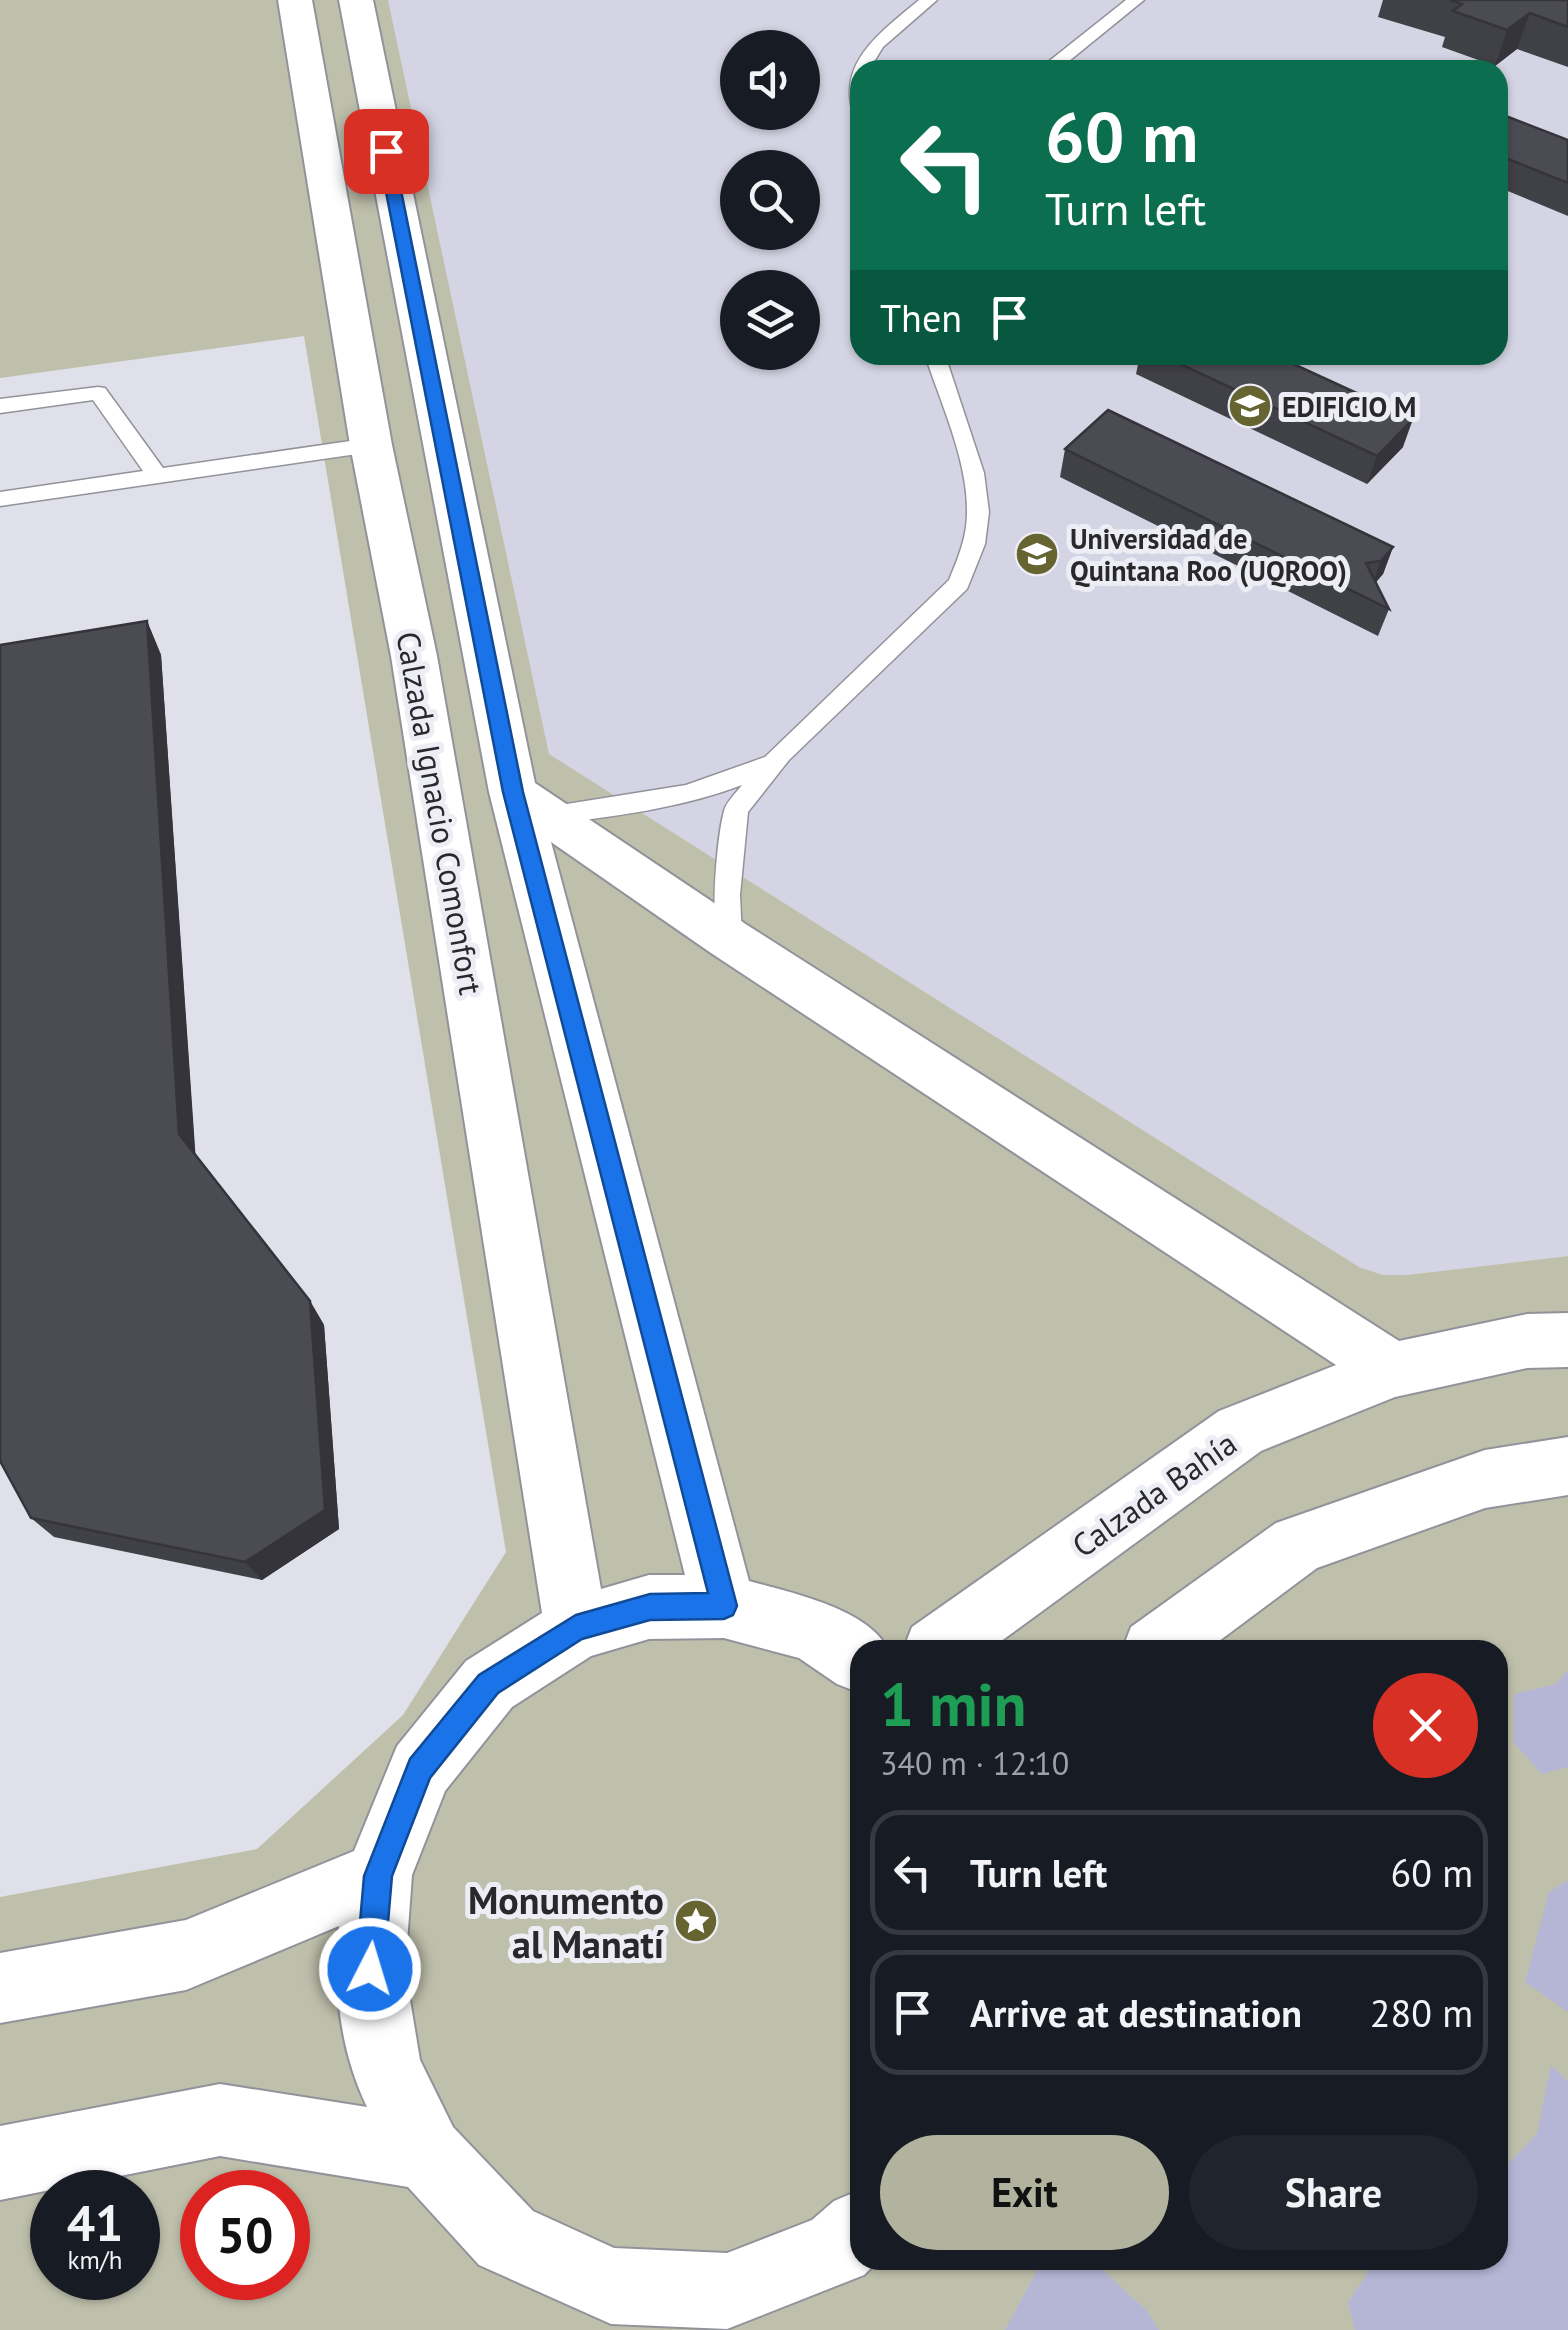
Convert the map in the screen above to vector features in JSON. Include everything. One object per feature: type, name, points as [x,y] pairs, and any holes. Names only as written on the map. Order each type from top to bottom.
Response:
[{"type":"main road","name":"Calzada Ignacio Comonfort","points":[[295,0],[371,446],[417,674],[576,1628]]},
{"type":"main road","points":[[356,0],[531,804],[724,1606]]},
{"type":"main road","points":[[531,804],[729,939],[1393,1370]]},
{"type":"main road","name":"Calzada Bahía","points":[[949,1640],[1240,1431],[1393,1370],[1528,1342],[1568,1340]]},
{"type":"main road","points":[[1168,1640],[1298,1544],[1484,1478],[1568,1466]]},
{"type":"main road","points":[[850,1655],[813,1630],[724,1606],[650,1607],[576,1628],[488,1684],[420,1769],[378,1876],[370,1969],[386,2066],[426,2153],[506,2238],[611,2286],[726,2291],[837,2248],[850,2236]]},
{"type":"main road","points":[[0,1988],[186,1955],[378,1876]]},
{"type":"main road","points":[[0,2164],[220,2120],[426,2153]]},
{"type":"lane","points":[[868,60],[878,44],[928,0]]},
{"type":"lane","points":[[1060,60],[1136,0]]},
{"type":"lane","points":[[729,939],[728,895],[736,810],[751,786],[781,754],[959,584],[974,544],[978,512],[973,473],[938,365]]},
{"type":"lane","points":[[0,406],[98,393],[157,475]]},
{"type":"lane","points":[[0,499],[371,446]]},
{"type":"lane","points":[[531,804],[676,797],[740,778],[781,754]]},
{"type":"shaded area","name":"Universidad de Quintana Roo (UQROO)","points":[[388,0],[1568,0],[1568,1256],[1383,1275],[1359,1267],[549,754]]},
{"type":"green space","points":[[0,0],[388,0],[549,754],[1359,1267],[1383,1275],[1407,1275],[1568,1256],[1568,2330],[0,2330],[0,1897],[257,1849],[403,1715],[506,1552],[304,336],[0,378]]},
{"type":"water","points":[[1568,1670],[1568,1767],[1542,1774],[1514,1743],[1514,1694],[1556,1684]]},
{"type":"water","points":[[1568,1880],[1568,2012],[1525,1982],[1549,1892]]},
{"type":"water","points":[[1551,2065],[1568,2081],[1568,2330],[1355,2330],[1348,2303],[1369,2270],[1508,2270],[1508,2164],[1537,2134]]},
{"type":"water","points":[[1038,2270],[1103,2270],[1147,2311],[1159,2330],[1005,2330]]},
{"type":"building","points":[[1450,0],[1568,0],[1568,27],[1530,13],[1507,30],[1453,11],[1462,4]]},
{"type":"building","points":[[1508,117],[1568,140],[1568,183],[1508,159]]},
{"type":"building","points":[[1182,365],[1296,365],[1413,419],[1377,456]]},
{"type":"building","points":[[1108,410],[1393,547],[1381,561],[1366,563],[1389,609],[1065,449]]},
{"type":"building","points":[[147,621],[179,1134],[310,1301],[325,1510],[245,1562],[31,1518],[0,1461],[0,645]]},
{"type":"place","name":"EDIFICIO M","points":[[1250,406]]},
{"type":"place","name":"Universidad de Quintana Roo (UQROO)","points":[[1037,554]]},
{"type":"place","name":"Monumento al Manatí","points":[[696,1921]]},
{"type":"route","points":[[370,1969],[378,1876],[420,1769],[488,1684],[576,1628],[650,1607],[724,1606],[513,792],[386,151]]}]
